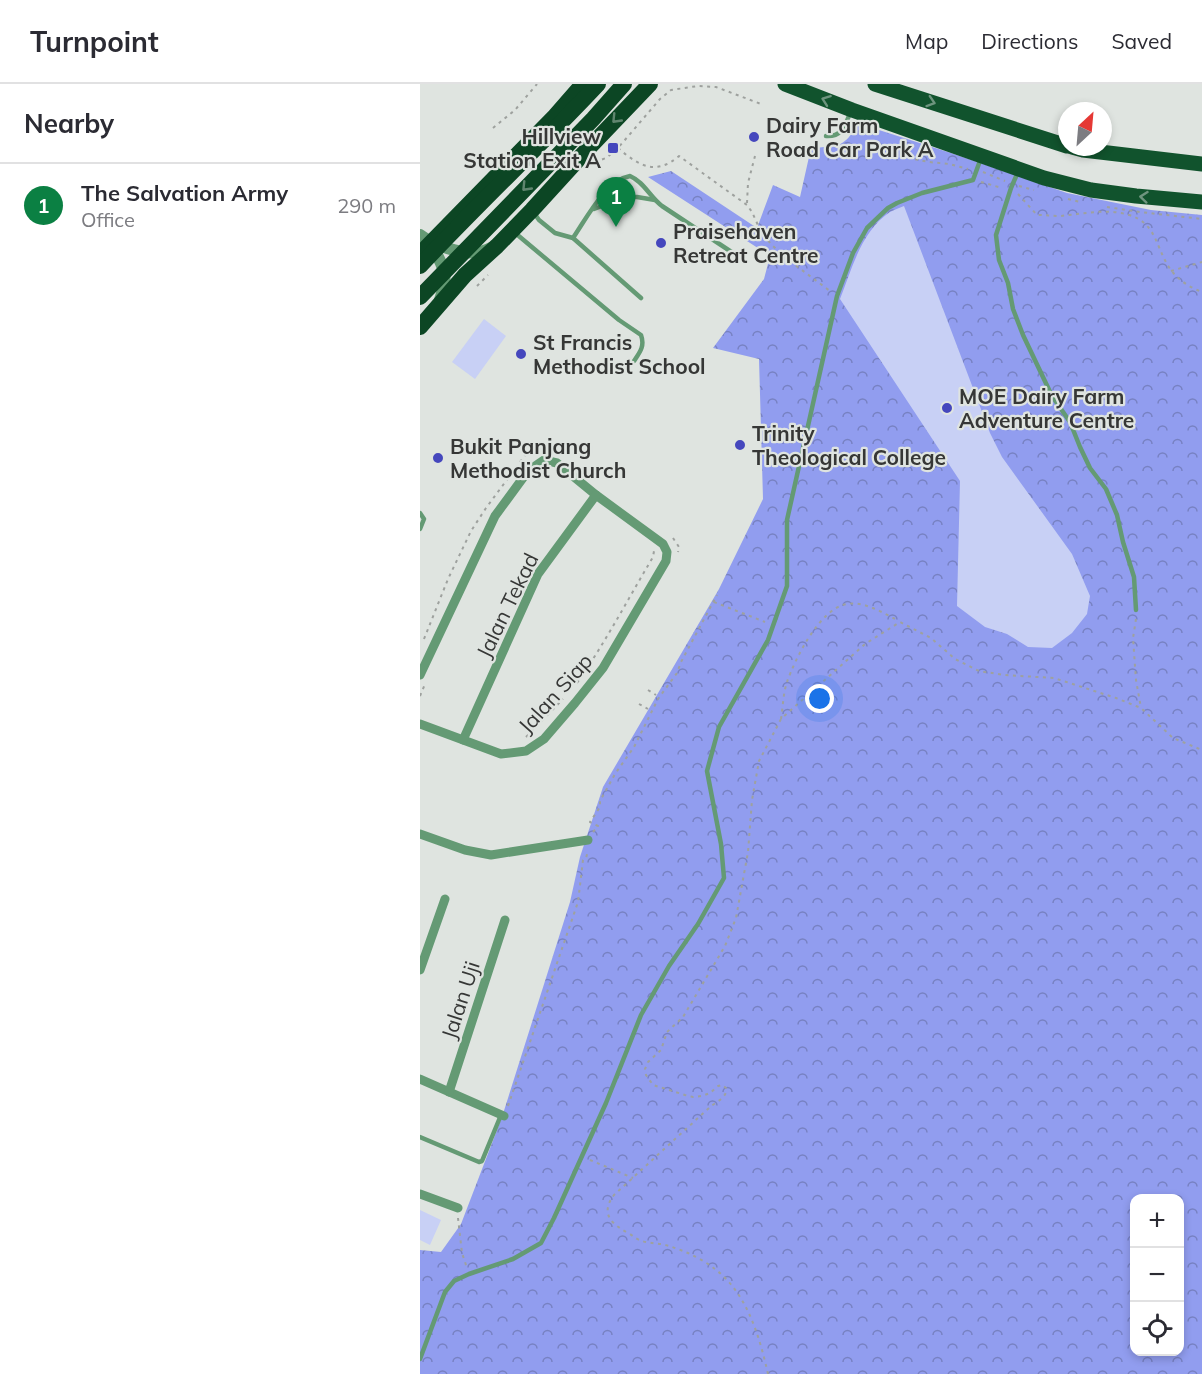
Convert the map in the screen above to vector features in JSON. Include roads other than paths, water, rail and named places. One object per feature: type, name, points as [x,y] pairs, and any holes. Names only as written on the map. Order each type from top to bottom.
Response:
[{"type":"highway","points":[[423,244],[555,116],[583,84]]},
{"type":"highway","points":[[420,266],[598,84]]},
{"type":"highway","points":[[420,297],[593,119],[624,84]]},
{"type":"highway","points":[[420,327],[465,275],[497,246],[650,85]]},
{"type":"main road","points":[[785,84],[1044,178],[1091,190],[1202,202]]},
{"type":"main road","points":[[875,84],[1058,143]]},
{"type":"main road","points":[[1112,153],[1202,164]]},
{"type":"street","points":[[423,244],[479,252],[497,246]]},
{"type":"street","points":[[423,244],[443,267],[445,285],[439,304]]},
{"type":"street","points":[[424,676],[495,516],[528,471],[544,460],[557,463],[596,495]]},
{"type":"street","name":"Jalan Siap","points":[[420,724],[501,754],[526,751],[543,739],[603,668],[666,561],[668,552],[663,544],[596,495]]},
{"type":"street","name":"Jalan Tekad","points":[[464,740],[537,574],[596,495]]},
{"type":"street","points":[[420,834],[465,850],[491,855],[588,842]]},
{"type":"street","points":[[420,970],[445,898]]},
{"type":"street","name":"Jalan Uji","points":[[449,1092],[506,920]]},
{"type":"street","points":[[420,1079],[502,1115]]},
{"type":"street","points":[[420,1194],[458,1208]]},
{"type":"lane","points":[[826,136],[834,136],[842,131],[852,110]]},
{"type":"lane","points":[[420,1359],[445,1292],[454,1281],[513,1259],[541,1243],[582,1156],[641,1015],[724,879],[721,844],[707,771],[719,727],[768,640],[787,586],[788,520],[837,296],[853,253],[867,228],[888,208],[922,193],[973,180],[982,156]]},
{"type":"lane","points":[[1020,170],[1010,191],[996,235],[999,260],[1008,283],[1012,309],[1052,396],[1070,422],[1090,468],[1106,489],[1117,515],[1134,577],[1137,610]]},
{"type":"lane","points":[[573,238],[608,190],[620,180],[630,177],[637,179],[655,200],[739,257]]},
{"type":"lane","points":[[592,210],[625,197],[655,200]]},
{"type":"lane","points":[[532,210],[539,220],[555,233],[573,238],[641,298]]},
{"type":"lane","points":[[512,230],[619,320],[641,335],[642,348],[634,361]]},
{"type":"lane","points":[[420,513],[424,519],[420,529]]},
{"type":"lane","points":[[420,1137],[479,1162],[482,1161],[502,1115]]},
{"type":"place","name":"Dairy Farm Road Car Park A","points":[[754,137]]},
{"type":"place","name":"Hillview Station Exit A","points":[[613,148]]},
{"type":"place","name":"The Salvation Army","points":[[616,227]]},
{"type":"place","name":"Praisehaven Retreat Centre","points":[[661,243]]},
{"type":"place","name":"St Francis Methodist School","points":[[521,354]]},
{"type":"place","name":"MOE Dairy Farm Adventure Centre","points":[[947,408]]},
{"type":"place","name":"Trinity Theological College","points":[[740,445]]},
{"type":"place","name":"Bukit Panjang Methodist Church","points":[[438,458]]}]
